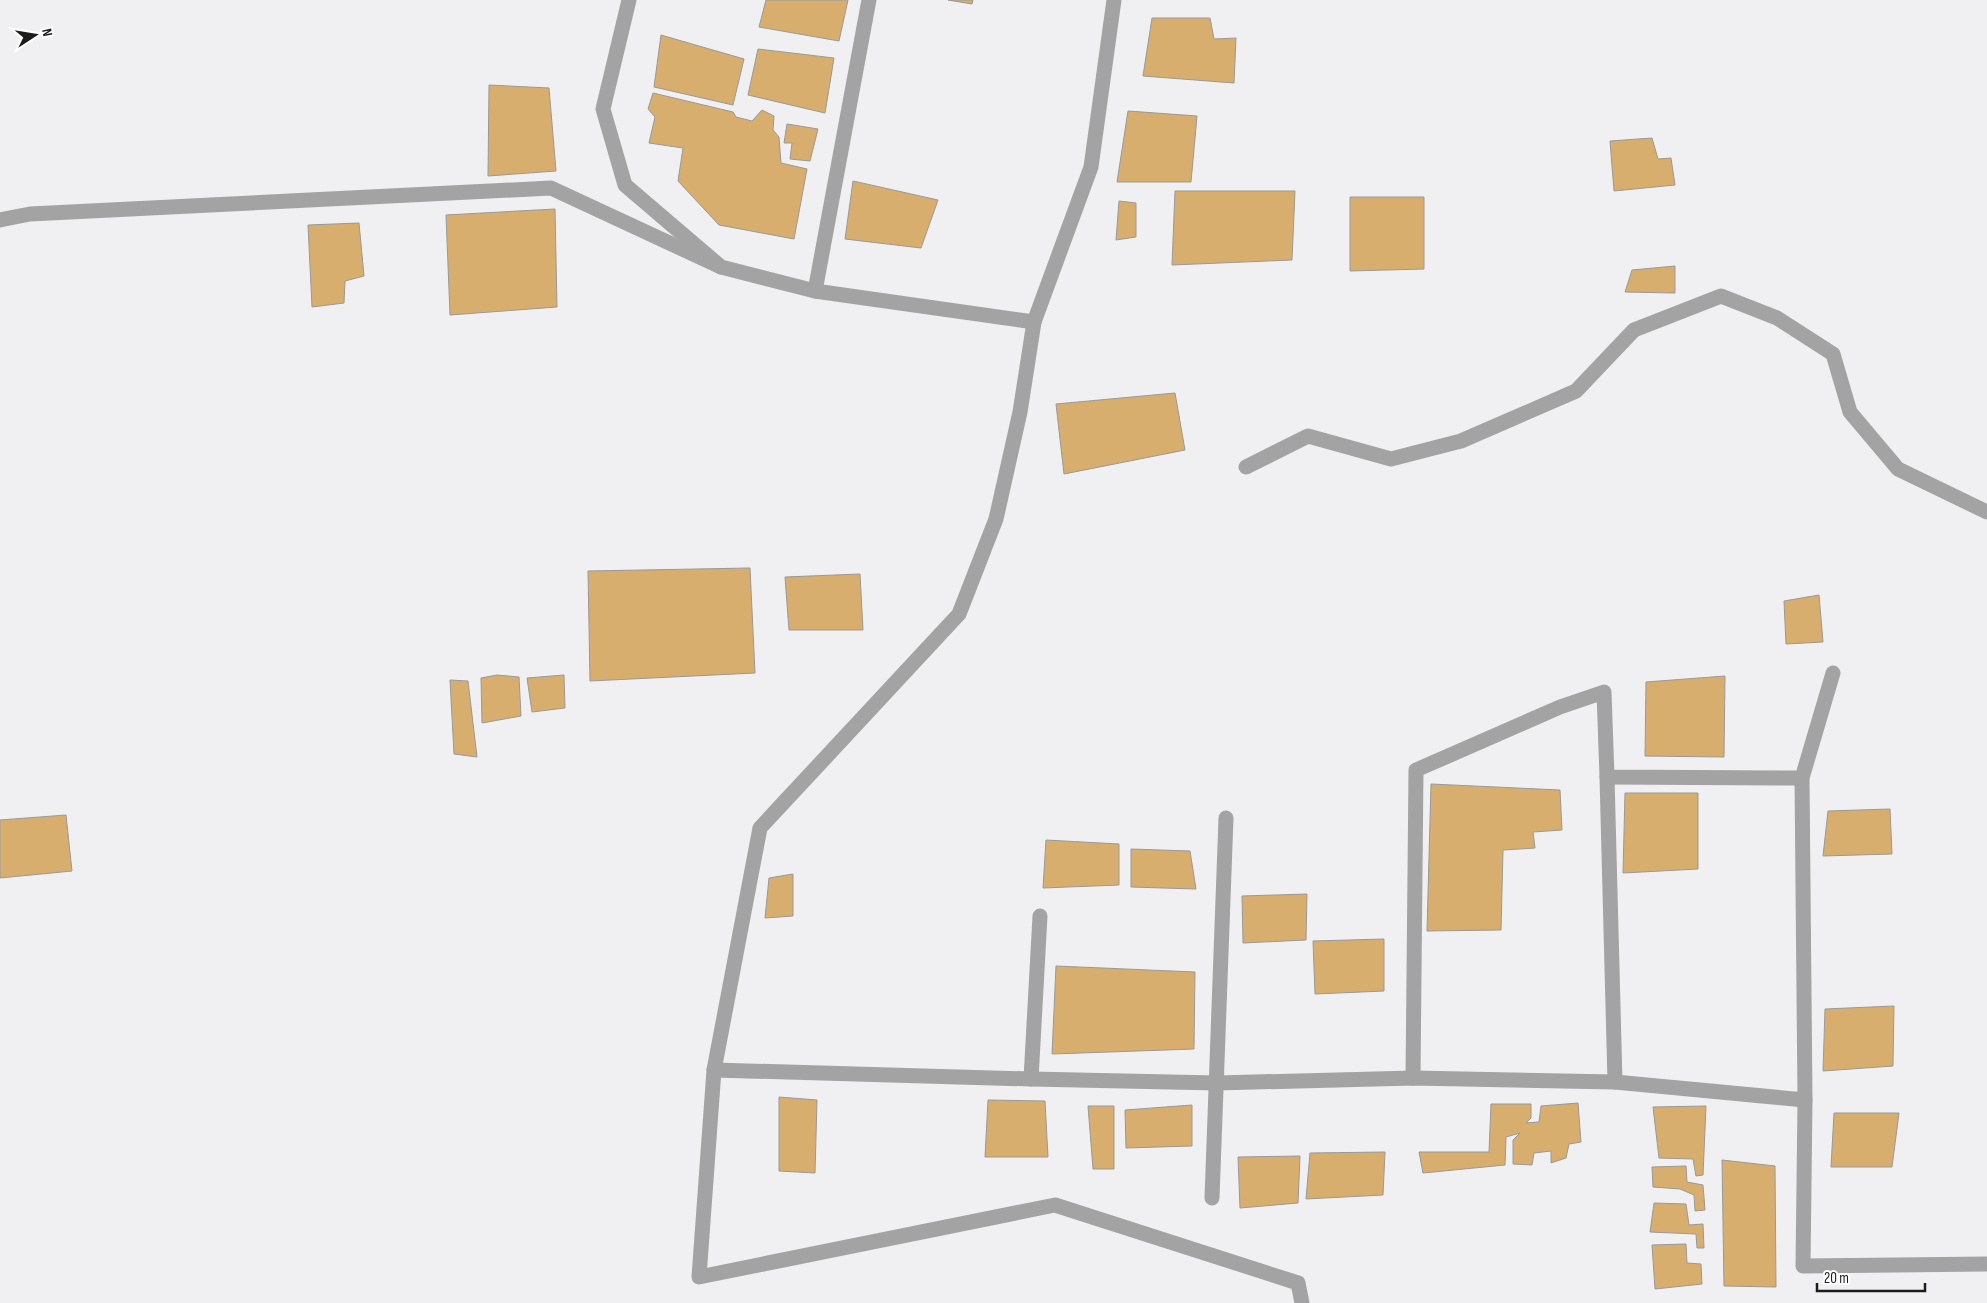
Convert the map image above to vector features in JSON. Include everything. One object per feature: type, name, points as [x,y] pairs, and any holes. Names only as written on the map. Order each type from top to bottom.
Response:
[{"type":"street","points":[[629,0],[603,110],[625,186],[720,267]]},
{"type":"street","points":[[815,291],[869,0]]},
{"type":"street","points":[[1114,0],[1091,167],[1034,322],[1020,412],[996,519],[960,614],[760,828],[714,1070],[699,1278],[1056,1205],[1298,1283],[1302,1303]]},
{"type":"street","points":[[0,220],[30,214],[551,188],[720,267],[815,291],[1034,322]]},
{"type":"street","points":[[1246,467],[1308,436],[1391,459],[1461,441],[1576,391],[1634,330],[1721,296],[1777,318],[1833,354],[1850,412],[1898,469],[1987,512]]},
{"type":"street","points":[[1833,673],[1802,778],[1805,1100],[1802,1266],[1987,1264]]},
{"type":"street","points":[[1413,1078],[1416,770],[1560,707],[1604,692],[1615,1082]]},
{"type":"street","points":[[1607,777],[1802,778]]},
{"type":"street","points":[[1212,1198],[1226,818]]},
{"type":"street","points":[[1031,1079],[1040,916]]},
{"type":"street","points":[[714,1070],[1217,1083],[1413,1078],[1615,1082],[1805,1100]]},
{"type":"building","points":[[766,0],[848,0],[839,41],[759,27]]},
{"type":"building","points":[[948,0],[973,0],[972,4]]},
{"type":"building","points":[[1152,18],[1210,18],[1214,39],[1236,38],[1234,83],[1143,76]]},
{"type":"building","points":[[661,35],[744,59],[733,105],[654,87]]},
{"type":"building","points":[[758,49],[834,58],[825,113],[748,95]]},
{"type":"building","points":[[489,85],[549,88],[556,171],[488,176]]},
{"type":"building","points":[[653,93],[733,112],[736,117],[752,121],[762,110],[774,116],[773,130],[779,137],[781,163],[807,169],[794,239],[719,225],[678,181],[683,148],[649,143],[655,117],[648,109]]},
{"type":"building","points":[[1128,111],[1197,116],[1191,182],[1117,182]]},
{"type":"building","points":[[787,124],[818,129],[810,161],[790,159],[792,143],[784,143]]},
{"type":"building","points":[[1652,138],[1658,159],[1671,158],[1675,185],[1614,191],[1610,141]]},
{"type":"building","points":[[853,181],[938,200],[921,248],[845,239]]},
{"type":"building","points":[[1175,191],[1295,191],[1292,260],[1172,265]]},
{"type":"building","points":[[1350,197],[1424,197],[1424,269],[1350,271]]},
{"type":"building","points":[[1119,201],[1136,203],[1136,237],[1116,240]]},
{"type":"building","points":[[555,209],[557,307],[450,315],[446,215]]},
{"type":"building","points":[[359,223],[364,276],[345,281],[344,303],[312,307],[308,225]]},
{"type":"building","points":[[1675,266],[1675,293],[1625,292],[1632,270]]},
{"type":"building","points":[[1175,393],[1185,450],[1064,474],[1056,404]]},
{"type":"building","points":[[750,568],[755,673],[590,681],[588,571]]},
{"type":"building","points":[[860,574],[863,630],[789,630],[785,577]]},
{"type":"building","points":[[1819,595],[1823,642],[1786,644],[1784,601]]},
{"type":"building","points":[[497,675],[519,677],[521,716],[482,723],[481,678]]},
{"type":"building","points":[[564,675],[565,708],[532,712],[527,678]]},
{"type":"building","points":[[1725,676],[1724,757],[1645,756],[1646,682]]},
{"type":"building","points":[[450,680],[468,681],[477,757],[454,754]]},
{"type":"building","points":[[1431,784],[1560,790],[1562,830],[1533,832],[1535,848],[1503,850],[1501,930],[1427,931]]},
{"type":"building","points":[[1625,793],[1698,793],[1698,869],[1623,873]]},
{"type":"building","points":[[1890,809],[1892,854],[1823,856],[1828,811]]},
{"type":"building","points":[[66,815],[72,871],[0,878],[0,820]]},
{"type":"building","points":[[1046,840],[1119,844],[1119,885],[1043,888]]},
{"type":"building","points":[[1131,849],[1190,851],[1196,889],[1131,887]]},
{"type":"building","points":[[793,874],[793,916],[765,918],[769,878]]},
{"type":"building","points":[[1307,894],[1306,940],[1243,943],[1242,896]]},
{"type":"building","points":[[1384,939],[1384,991],[1315,994],[1313,941]]},
{"type":"building","points":[[1056,966],[1195,972],[1194,1049],[1052,1054]]},
{"type":"building","points":[[1894,1006],[1893,1066],[1823,1071],[1825,1009]]},
{"type":"building","points":[[779,1097],[817,1100],[815,1173],[779,1171]]},
{"type":"building","points":[[988,1100],[1045,1101],[1048,1157],[985,1157]]},
{"type":"building","points":[[1578,1103],[1581,1142],[1569,1144],[1566,1158],[1551,1163],[1551,1151],[1534,1153],[1532,1165],[1513,1164],[1513,1140],[1520,1133],[1506,1137],[1505,1165],[1423,1173],[1419,1152],[1489,1152],[1491,1104],[1531,1104],[1531,1118],[1526,1123],[1539,1122],[1541,1106]]},
{"type":"building","points":[[1192,1105],[1192,1146],[1126,1148],[1125,1110]]},
{"type":"building","points":[[1088,1106],[1114,1106],[1114,1169],[1093,1169]]},
{"type":"building","points":[[1706,1106],[1703,1175],[1696,1176],[1693,1159],[1659,1158],[1653,1107]]},
{"type":"building","points":[[1834,1113],[1899,1113],[1892,1167],[1831,1167]]},
{"type":"building","points":[[1385,1152],[1383,1195],[1306,1199],[1310,1153]]},
{"type":"building","points":[[1300,1156],[1298,1203],[1240,1208],[1238,1157]]},
{"type":"building","points":[[1722,1160],[1775,1166],[1776,1287],[1724,1286]]},
{"type":"building","points":[[1686,1166],[1687,1182],[1703,1185],[1705,1210],[1695,1211],[1694,1195],[1680,1189],[1653,1187],[1652,1167]]},
{"type":"building","points":[[1654,1203],[1686,1204],[1689,1225],[1703,1224],[1704,1248],[1697,1248],[1696,1234],[1650,1232]]},
{"type":"building","points":[[1686,1244],[1687,1263],[1701,1264],[1702,1284],[1655,1289],[1652,1245]]}]
